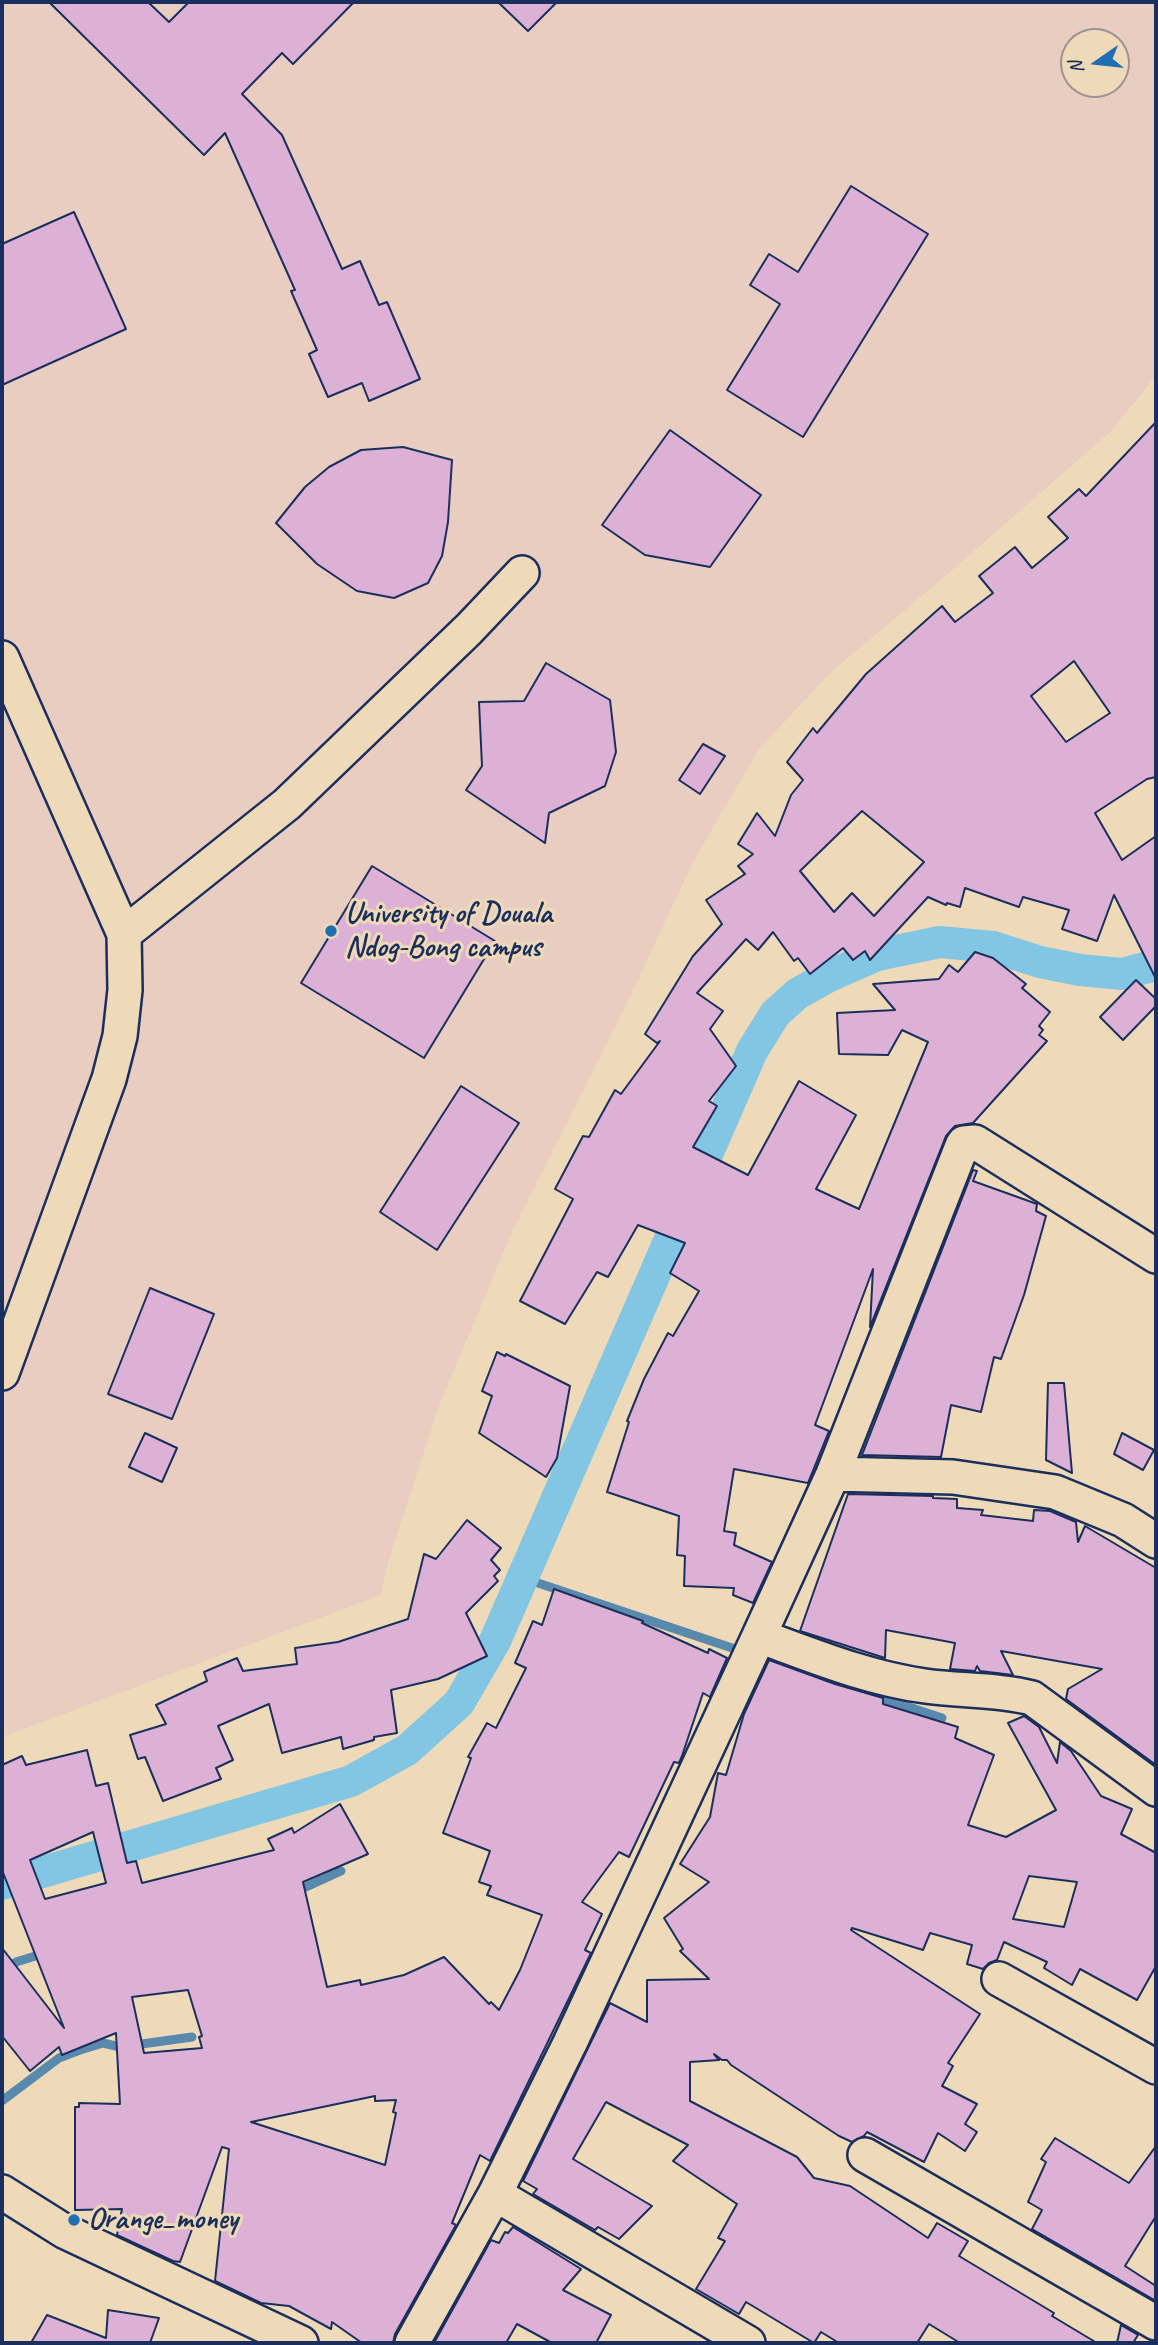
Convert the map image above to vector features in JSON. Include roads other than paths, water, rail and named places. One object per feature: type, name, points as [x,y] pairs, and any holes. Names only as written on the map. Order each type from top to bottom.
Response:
[{"type":"street","points":[[124,934],[287,804],[469,629],[522,573]]},
{"type":"street","points":[[2,658],[124,934],[125,990],[121,1036],[109,1080],[2,1373]]},
{"type":"street","points":[[412,2343],[495,2194],[570,2043],[760,1636],[833,1474],[964,1143],[975,1142],[1154,1250]]},
{"type":"street","points":[[833,1474],[953,1477],[1055,1492],[1123,1520],[1156,1541]]},
{"type":"street","points":[[760,1636],[859,1673],[923,1686],[1015,1694],[1032,1699],[1156,1789]]},
{"type":"street","points":[[999,1979],[1156,2067]]},
{"type":"street","points":[[865,2155],[1156,2323]]},
{"type":"street","points":[[2,2192],[64,2231],[301,2343]]},
{"type":"street","points":[[495,2194],[748,2343]]},
{"type":"waterway","points":[[2,1884],[351,1781],[407,1750],[459,1703],[495,1641],[752,1051],[775,1014],[797,994],[829,976],[877,955],[940,942],[993,947],[1040,962],[1080,970],[1122,974],[1156,965]]},
{"type":"waterway","points":[[523,1578],[744,1652]]},
{"type":"waterway","points":[[764,1659],[942,1718]]},
{"type":"waterway","points":[[295,1892],[341,1871]]},
{"type":"waterway","points":[[2,1977],[16,1962],[45,1953]]},
{"type":"waterway","points":[[2,2101],[59,2058],[80,2050],[103,2043],[120,2047],[192,2037]]},
{"type":"place","name":"University of Douala Ndog-Bong campus","points":[[331,931]]},
{"type":"place","name":"Orange_money","points":[[74,2220]]}]
